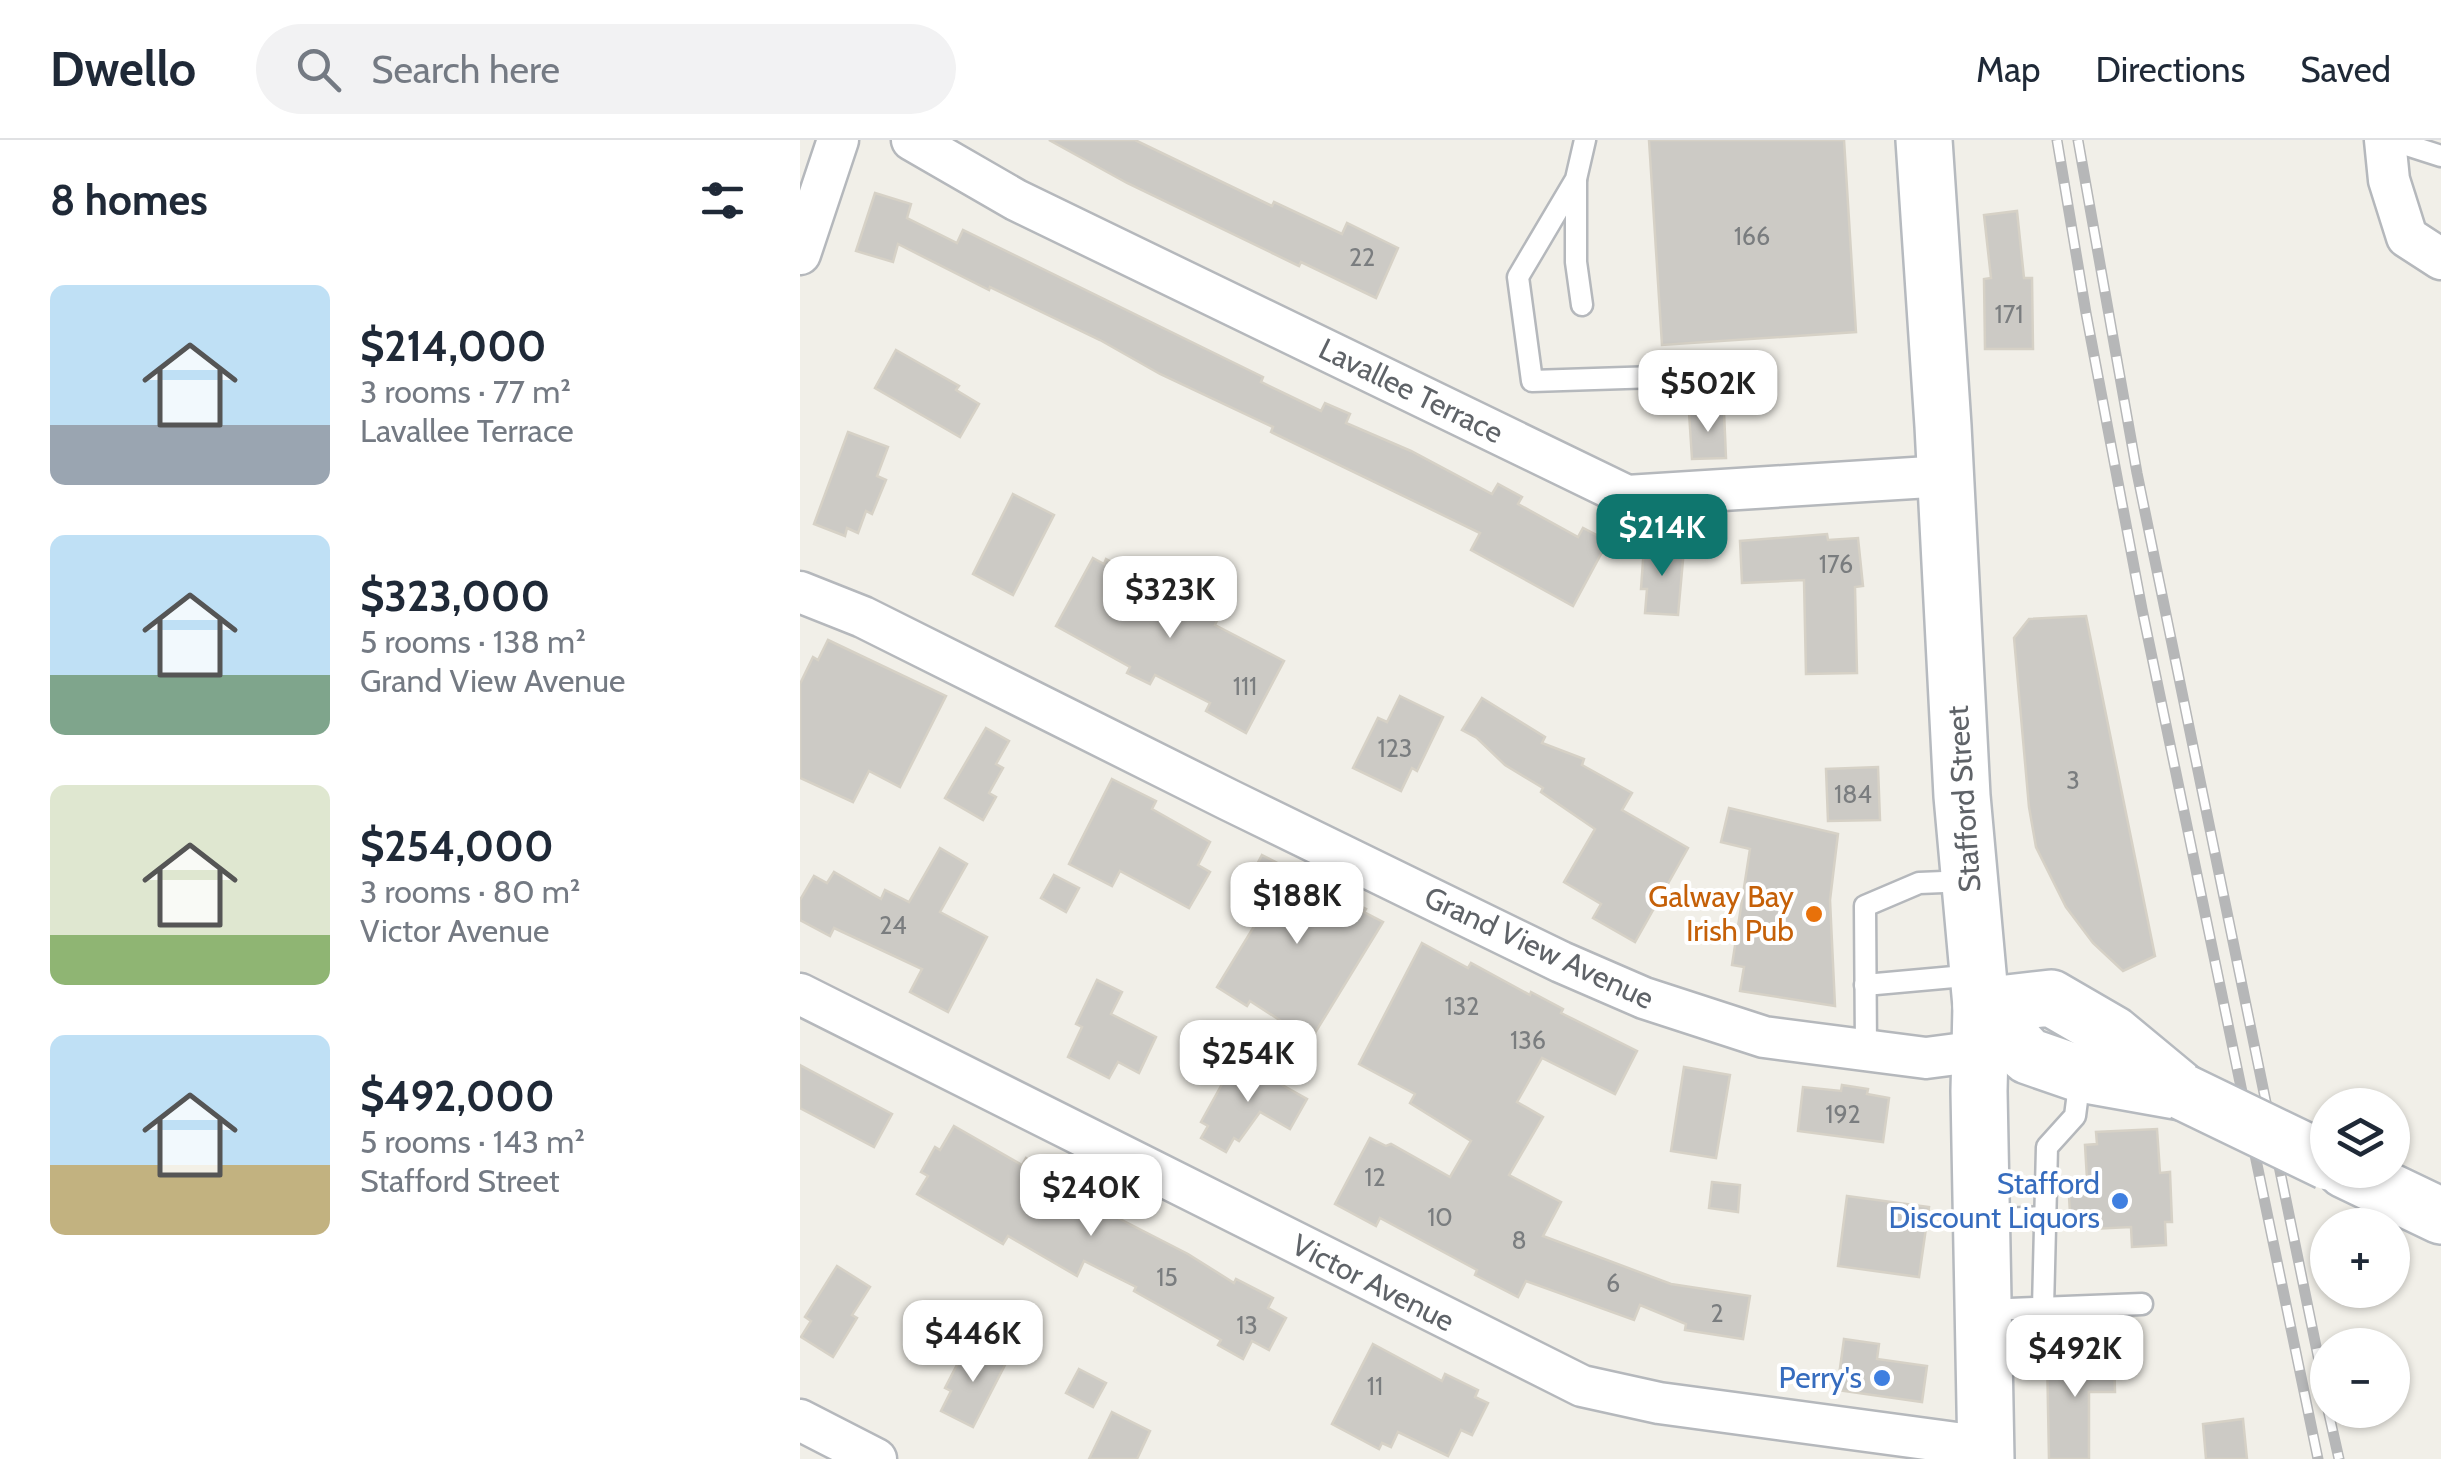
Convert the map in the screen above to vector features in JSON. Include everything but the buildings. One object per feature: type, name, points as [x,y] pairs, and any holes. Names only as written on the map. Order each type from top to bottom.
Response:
[{"type":"main road","name":"Stafford Street","points":[[1924,140],[1962,796],[1979,1011],[1986,1453]]},
{"type":"main road","points":[[1979,1011],[2051,998],[2113,1034],[2183,1092],[2310,1153]]},
{"type":"main road","points":[[1979,1011],[2028,1056],[2080,1074],[2183,1092]]},
{"type":"main road","points":[[2383,1188],[2441,1216]]},
{"type":"street","points":[[800,254],[838,140]]},
{"type":"street","name":"Lavallee Terrace","points":[[912,140],[1016,200],[1627,496],[1945,476]]},
{"type":"street","points":[[2388,140],[2390,180],[2407,238],[2441,258]]},
{"type":"street","name":"Grand View Avenue","points":[[800,592],[863,616],[1230,800],[1621,989],[1691,1015],[1764,1037],[1926,1058],[1979,1011]]},
{"type":"street","name":"Victor Avenue","points":[[800,994],[1582,1386],[1659,1403],[1986,1453]]},
{"type":"street","points":[[800,1420],[876,1459]]},
{"type":"lane","points":[[1582,305],[1576,262],[1576,179],[1586,140]]},
{"type":"lane","points":[[2388,140],[2441,156]]},
{"type":"lane","points":[[1576,179],[1518,277],[1532,381],[1656,377]]},
{"type":"lane","points":[[1866,1050],[1865,906],[1919,883],[1970,881]]},
{"type":"lane","points":[[1865,985],[1979,1011]]},
{"type":"lane","points":[[2043,1308],[2047,1147],[2075,1116],[2080,1074]]},
{"type":"lane","points":[[1981,1220],[2045,1217]]},
{"type":"lane","points":[[1982,1310],[2142,1304]]},
{"type":"railway","points":[[2057,140],[2142,609],[2318,1459]]},
{"type":"railway","points":[[2078,140],[2137,473],[2312,1328]]},
{"type":"railway","points":[[2332,1428],[2339,1459]]},
{"type":"place","name":"Galway Bay Irish Pub","points":[[1814,914]]},
{"type":"place","name":"Stafford Discount Liquors","points":[[2120,1201]]},
{"type":"place","name":"Perry's","points":[[1882,1378]]}]
